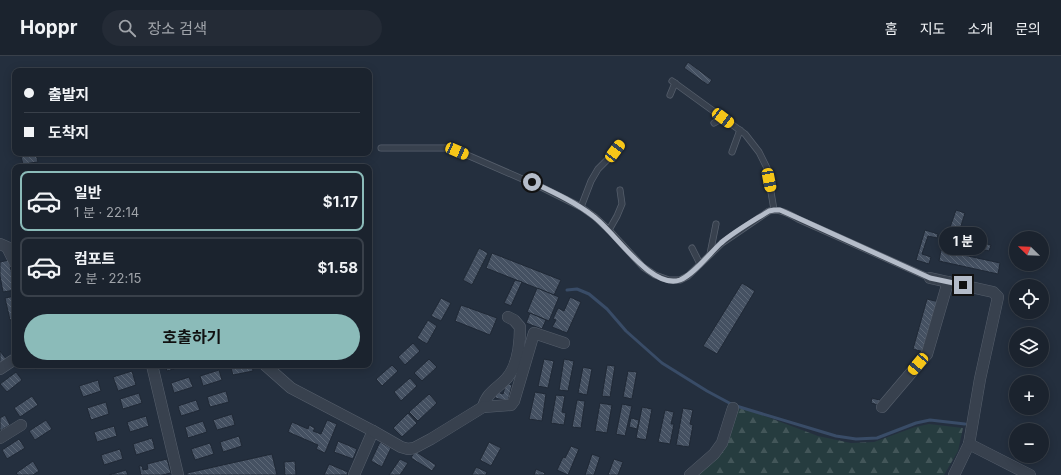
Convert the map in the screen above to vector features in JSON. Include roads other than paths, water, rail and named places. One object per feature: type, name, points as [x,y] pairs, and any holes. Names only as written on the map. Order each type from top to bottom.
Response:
[{"type":"street","points":[[0,244],[7,247],[12,257]]},
{"type":"street","points":[[930,278],[993,292],[998,297],[980,379],[969,444],[954,475]]},
{"type":"street","points":[[882,408],[927,354],[948,282]]},
{"type":"street","points":[[483,406],[488,395],[506,379],[514,368],[520,337],[520,327],[514,320],[508,317]]},
{"type":"street","points":[[268,368],[291,388],[401,447],[408,449],[414,448],[431,439],[483,406],[511,405],[514,401],[534,333],[564,343]]},
{"type":"street","points":[[0,369],[12,361]]},
{"type":"street","points":[[153,368],[178,475]]},
{"type":"street","points":[[690,475],[714,454],[722,443],[733,408]]},
{"type":"street","points":[[0,438],[21,425]]},
{"type":"street","points":[[354,475],[373,431]]},
{"type":"street","points":[[969,444],[1030,475]]},
{"type":"lane","points":[[670,95],[674,82],[745,134],[759,152],[767,168],[774,210]]},
{"type":"lane","points":[[714,123],[723,118]]},
{"type":"lane","points":[[732,152],[740,130]]},
{"type":"lane","points":[[581,207],[590,181],[598,169],[620,144]]},
{"type":"lane","points":[[380,148],[451,148],[543,188],[581,207],[595,217],[643,267],[655,275],[669,280],[680,280],[688,276],[722,243],[769,211],[774,210],[780,210],[930,278]]},
{"type":"lane","points":[[609,230],[622,204],[620,190]]},
{"type":"lane","points":[[710,254],[716,224]]},
{"type":"lane","points":[[692,248],[700,264]]},
{"type":"waterway","points":[[567,290],[577,289],[589,294],[607,309],[626,331],[662,363],[733,405],[836,436],[856,439],[877,438],[916,423],[930,420],[965,424]]}]
